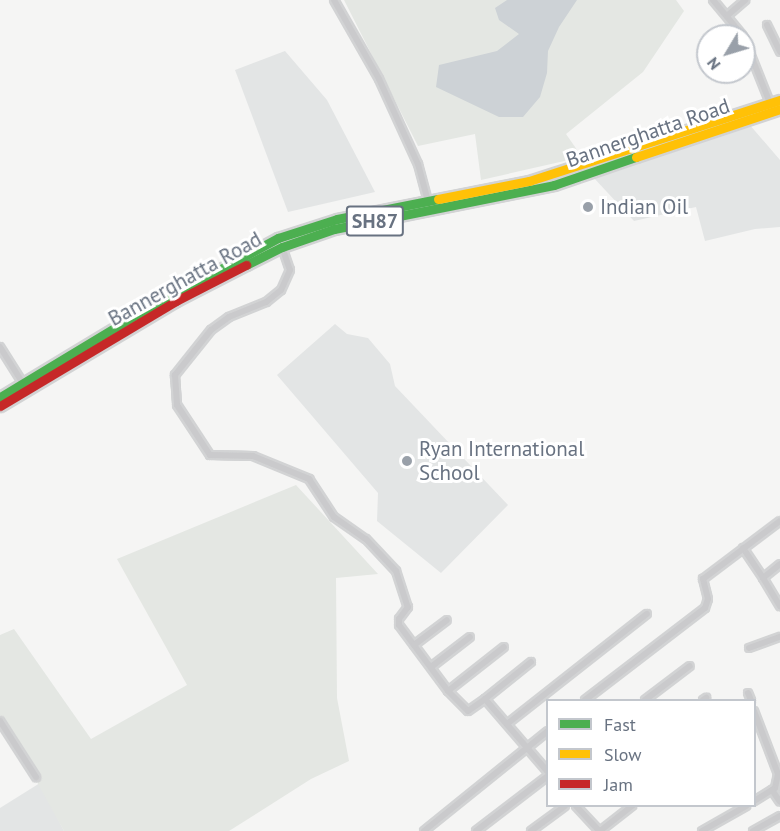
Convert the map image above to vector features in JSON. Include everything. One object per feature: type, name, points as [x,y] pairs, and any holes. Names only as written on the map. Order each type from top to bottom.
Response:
[{"type":"main road","name":"Bannerghatta Road","points":[[0,397],[24,386],[194,291],[282,247],[333,229],[554,185],[648,147],[780,100]]},
{"type":"main road","name":"Bannerghatta Road","points":[[0,406],[24,386],[234,259],[278,238],[337,219],[530,181],[780,109]]},
{"type":"street","points":[[334,0],[380,79],[418,164],[428,201]]},
{"type":"street","points":[[713,0],[734,24]]},
{"type":"street","points":[[728,15],[745,0]]},
{"type":"street","points":[[767,25],[780,52]]},
{"type":"street","points":[[756,69],[770,103]]},
{"type":"street","points":[[282,247],[290,270],[281,290],[266,302],[215,326],[179,367],[173,381],[174,397],[210,455],[254,456],[309,479],[334,517],[366,538],[396,571],[408,607],[398,622],[448,691],[468,711],[531,662]]},
{"type":"street","points":[[0,347],[24,386]]},
{"type":"street","points":[[586,699],[705,608],[708,599],[704,579],[780,521]]},
{"type":"street","points":[[743,548],[780,606]]},
{"type":"street","points":[[763,578],[780,564]]},
{"type":"street","points":[[507,724],[647,614]]},
{"type":"street","points":[[414,645],[447,620]]},
{"type":"street","points":[[431,667],[470,637]]},
{"type":"street","points":[[749,648],[780,637]]},
{"type":"street","points":[[448,691],[504,647]]},
{"type":"street","points":[[646,699],[690,666]]},
{"type":"street","points":[[748,693],[751,699]]},
{"type":"street","points":[[485,699],[546,771]]},
{"type":"street","points":[[756,716],[778,774],[772,790],[756,800]]},
{"type":"street","points":[[0,721],[36,777]]},
{"type":"street","points":[[424,831],[546,733]]},
{"type":"street","points":[[476,831],[546,776]]},
{"type":"street","points":[[772,790],[780,802]]},
{"type":"street","points":[[531,831],[564,807]]},
{"type":"street","points":[[577,807],[600,831],[631,807]]},
{"type":"street","points":[[702,831],[744,807]]},
{"type":"street","points":[[753,831],[780,816]]},
{"type":"shaded area","points":[[344,0],[676,0],[684,11],[643,72],[566,134],[582,157],[481,180],[475,134],[418,146]]},
{"type":"shaded area","points":[[507,0],[577,0],[559,27],[548,51],[547,73],[540,97],[523,117],[499,117],[436,87],[439,65],[497,51],[519,34],[499,20],[495,8]]},
{"type":"shaded area","points":[[285,51],[327,100],[375,192],[288,212],[235,70]]},
{"type":"shaded area","points":[[749,124],[780,160],[780,227],[755,229],[705,241],[696,207],[634,221],[593,177]]},
{"type":"shaded area","name":"Ryan International School","points":[[335,324],[347,334],[368,338],[390,364],[395,386],[508,505],[441,573],[377,521],[378,493],[277,375]]},
{"type":"shaded area","points":[[296,485],[378,574],[336,578],[337,698],[349,761],[311,779],[229,831],[64,831],[0,715],[0,635],[14,629],[91,739],[187,685],[117,559]]},
{"type":"shaded area","points":[[40,783],[64,831],[0,831],[0,808]]},
{"type":"traffic: fast","points":[[246,265],[282,247],[334,229],[554,185],[636,157]]},
{"type":"traffic: fast","points":[[0,397],[136,315],[278,238],[337,219],[438,199]]},
{"type":"traffic: slow","points":[[438,199],[529,181],[780,100]]},
{"type":"traffic: slow","points":[[636,157],[780,109]]},
{"type":"traffic: jam","points":[[0,406],[176,301],[246,265]]},
{"type":"place","name":"Indian Oil","points":[[588,207]]},
{"type":"place","name":"Ryan International School","points":[[407,461]]}]
